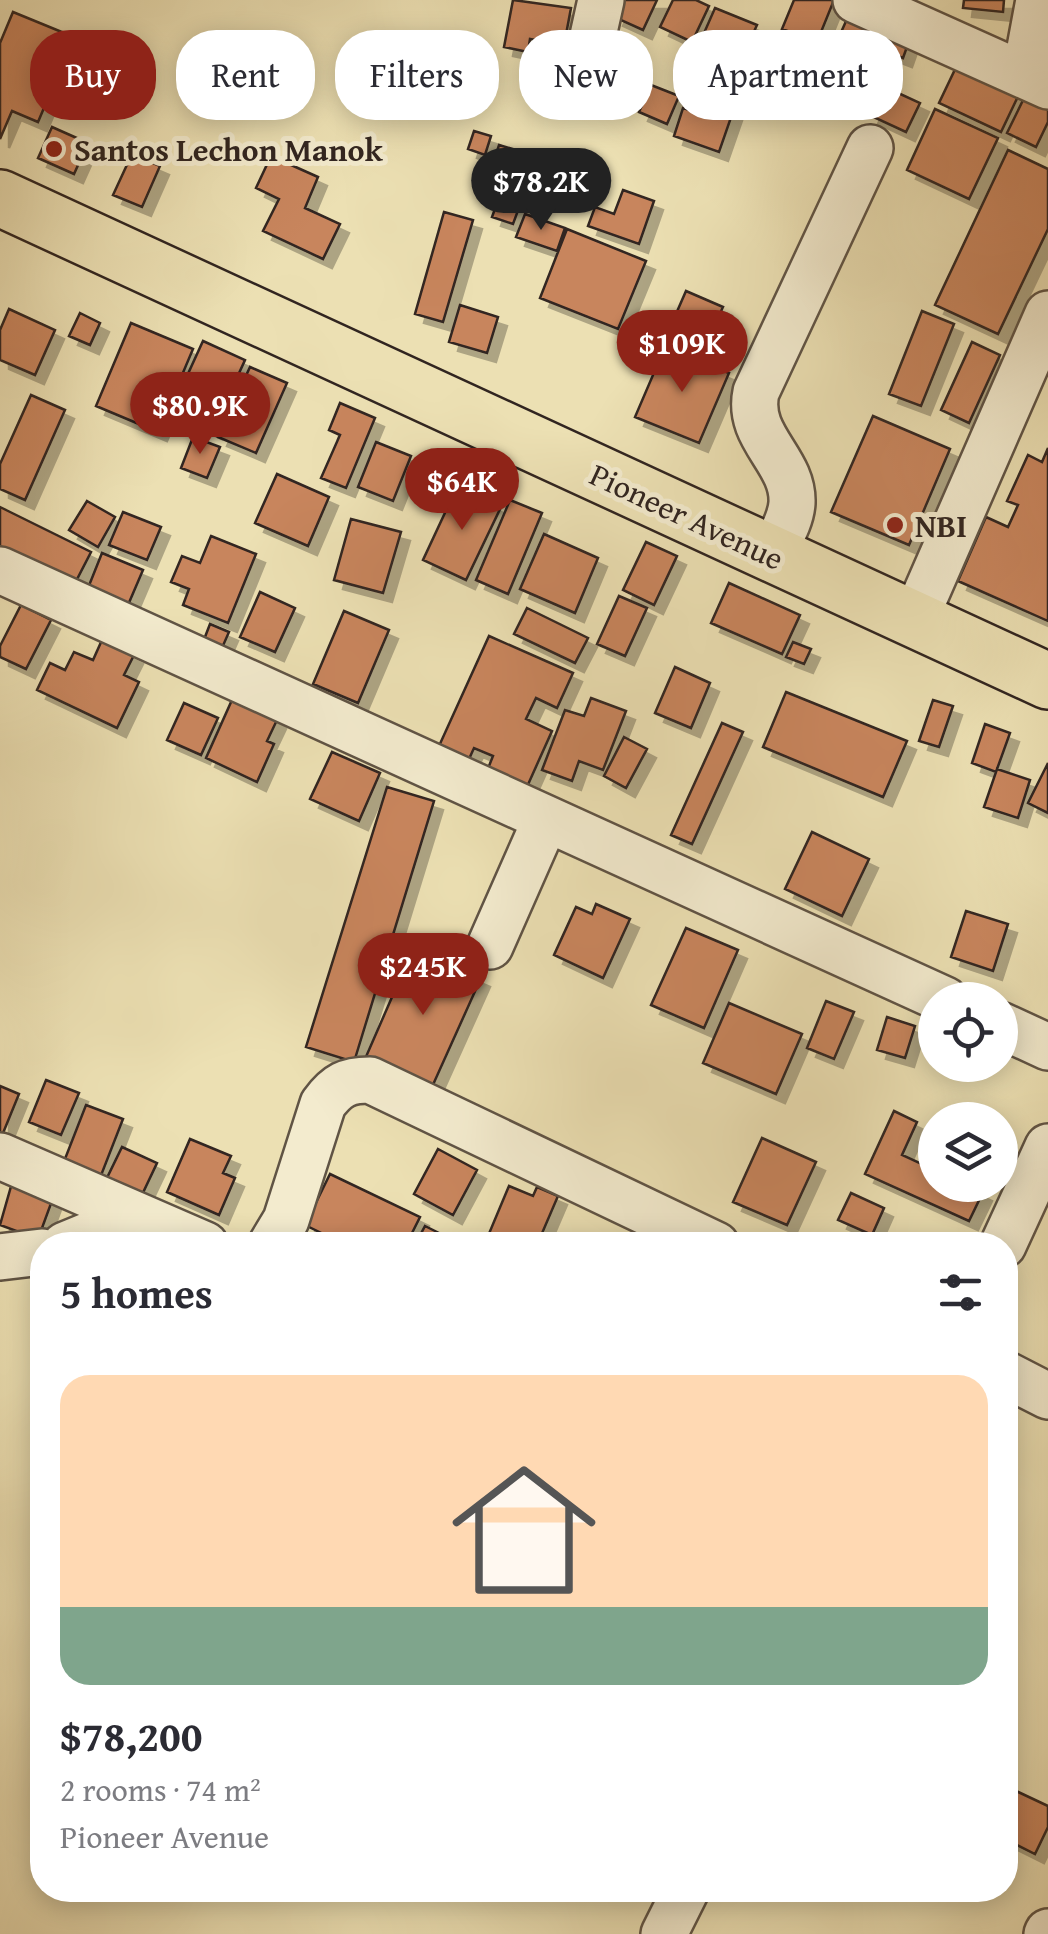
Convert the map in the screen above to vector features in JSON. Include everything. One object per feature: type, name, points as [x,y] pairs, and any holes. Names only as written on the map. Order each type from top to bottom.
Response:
[{"type":"highway","name":"Pioneer Avenue","points":[[0,198],[1048,681]]},
{"type":"street","points":[[594,30],[600,0]]},
{"type":"street","points":[[879,5],[1036,80],[1038,0]]},
{"type":"street","points":[[772,555],[793,498],[786,477],[756,428],[752,409],[756,392],[870,148]]},
{"type":"street","points":[[914,621],[1048,314]]},
{"type":"street","points":[[0,570],[918,988]]},
{"type":"street","points":[[490,946],[546,819]]},
{"type":"street","points":[[1018,1033],[1048,1047]]},
{"type":"street","points":[[279,1232],[323,1104],[334,1089],[349,1080],[370,1080],[653,1232]]},
{"type":"street","points":[[1009,1232],[1048,1147]]},
{"type":"street","points":[[0,1156],[170,1232]]},
{"type":"street","points":[[98,1232],[133,1218]]},
{"type":"street","points":[[0,1257],[30,1253]]},
{"type":"street","points":[[1018,1381],[1048,1396]]},
{"type":"street","points":[[664,1934],[680,1902]]},
{"type":"building","points":[[513,0],[571,8],[567,30],[519,30],[519,50],[504,47]]},
{"type":"building","points":[[622,0],[657,0],[643,30],[614,17]]},
{"type":"building","points":[[673,0],[696,0],[709,6],[698,30],[673,30],[673,33],[660,27]]},
{"type":"building","points":[[794,0],[834,0],[822,30],[782,29]]},
{"type":"building","points":[[964,0],[1004,0],[1003,12],[963,8]]},
{"type":"building","points":[[715,8],[757,25],[755,30],[705,30]]},
{"type":"building","points":[[13,12],[57,30],[30,30],[30,119],[12,111],[0,139],[0,43]]},
{"type":"building","points":[[847,19],[871,30],[842,30]]},
{"type":"building","points":[[960,59],[1022,88],[1001,132],[939,103]]},
{"type":"building","points":[[653,86],[673,94],[673,110],[667,124],[653,118]]},
{"type":"building","points":[[1028,90],[1048,100],[1048,122],[1036,147],[1007,133]]},
{"type":"building","points":[[903,95],[920,103],[906,132],[880,120],[903,120]]},
{"type":"building","points":[[935,109],[998,138],[969,199],[907,170]]},
{"type":"building","points":[[679,120],[730,120],[719,152],[674,136]]},
{"type":"building","points":[[52,127],[88,143],[74,174],[38,158]]},
{"type":"building","points":[[474,131],[491,136],[485,155],[468,149]]},
{"type":"building","points":[[499,145],[544,158],[536,187],[490,173]]},
{"type":"building","points":[[1008,150],[1048,169],[1048,229],[998,334],[935,305]]},
{"type":"building","points":[[132,154],[160,166],[142,207],[113,195]]},
{"type":"building","points":[[271,156],[318,177],[305,208],[340,224],[323,259],[263,231],[279,199],[256,188]]},
{"type":"building","points":[[505,181],[526,189],[513,224],[492,217]]},
{"type":"building","points":[[623,190],[654,201],[639,244],[588,226],[595,207],[614,214]]},
{"type":"building","points":[[444,212],[473,220],[443,322],[415,314]]},
{"type":"building","points":[[525,214],[565,228],[557,251],[516,237]]},
{"type":"building","points":[[567,229],[646,261],[618,329],[540,298]]},
{"type":"building","points":[[686,291],[723,307],[708,339],[672,323]]},
{"type":"building","points":[[460,305],[498,317],[487,353],[449,342]]},
{"type":"building","points":[[9,309],[55,330],[35,375],[0,360],[0,330]]},
{"type":"building","points":[[922,311],[954,324],[921,406],[889,394]]},
{"type":"building","points":[[80,313],[100,323],[90,345],[69,336]]},
{"type":"building","points":[[131,323],[193,349],[158,432],[96,406]]},
{"type":"building","points":[[203,341],[245,360],[213,430],[171,411]]},
{"type":"building","points":[[972,342],[1000,355],[969,423],[941,410]]},
{"type":"building","points":[[665,347],[729,373],[699,443],[635,417]]},
{"type":"building","points":[[250,367],[287,383],[256,453],[218,437]]},
{"type":"building","points":[[31,395],[65,410],[25,500],[0,489],[0,464]]},
{"type":"building","points":[[340,403],[375,418],[346,488],[321,478],[340,435],[329,430]]},
{"type":"building","points":[[873,416],[950,449],[909,545],[831,512]]},
{"type":"building","points":[[193,437],[220,447],[207,478],[181,468]]},
{"type":"building","points":[[376,442],[411,456],[393,501],[358,487]]},
{"type":"building","points":[[1048,448],[1048,621],[958,581],[986,517],[1008,527],[1018,505],[1007,501],[1028,455],[1042,462]]},
{"type":"building","points":[[277,474],[329,497],[308,546],[255,523]]},
{"type":"building","points":[[457,487],[501,507],[466,580],[423,560]]},
{"type":"building","points":[[510,500],[542,513],[508,594],[476,580]]},
{"type":"building","points":[[87,501],[115,517],[98,547],[69,530]]},
{"type":"building","points":[[0,507],[91,552],[73,587],[0,550]]},
{"type":"building","points":[[123,512],[161,527],[147,560],[109,545]]},
{"type":"building","points":[[351,519],[401,532],[383,593],[334,580]]},
{"type":"building","points":[[544,534],[598,558],[575,613],[520,589]]},
{"type":"building","points":[[211,536],[256,554],[228,623],[183,605],[189,589],[171,582],[182,556],[200,563]]},
{"type":"building","points":[[646,542],[677,556],[654,605],[623,590]]},
{"type":"building","points":[[102,553],[143,570],[128,605],[88,588]]},
{"type":"building","points":[[729,583],[800,615],[782,654],[711,623]]},
{"type":"building","points":[[260,592],[295,608],[275,652],[240,637]]},
{"type":"building","points":[[619,596],[647,608],[625,656],[597,644]]},
{"type":"building","points":[[21,605],[51,620],[26,669],[0,657],[0,646]]},
{"type":"building","points":[[527,608],[588,638],[575,663],[514,634]]},
{"type":"building","points":[[344,611],[389,630],[358,703],[313,684]]},
{"type":"building","points":[[210,624],[229,632],[218,657],[200,650]]},
{"type":"building","points":[[489,636],[573,673],[557,708],[536,698],[526,719],[552,731],[526,789],[487,771],[493,756],[474,748],[469,759],[439,746]]},
{"type":"building","points":[[102,640],[134,655],[124,675],[139,682],[117,728],[37,690],[50,663],[65,670],[74,652],[93,660]]},
{"type":"building","points":[[793,642],[811,649],[804,664],[786,657]]},
{"type":"building","points":[[675,667],[710,683],[691,728],[655,713]]},
{"type":"building","points":[[236,691],[277,720],[267,741],[274,744],[257,782],[206,758]]},
{"type":"building","points":[[786,692],[907,741],[883,797],[763,747]]},
{"type":"building","points":[[591,698],[626,711],[603,770],[579,761],[572,781],[542,770],[565,710],[584,716]]},
{"type":"building","points":[[933,700],[953,706],[939,747],[919,741]]},
{"type":"building","points":[[184,703],[218,718],[201,755],[167,740]]},
{"type":"building","points":[[722,723],[743,732],[692,844],[671,835]]},
{"type":"building","points":[[985,724],[1010,733],[996,772],[972,763]]},
{"type":"building","points":[[624,737],[647,749],[626,788],[604,776]]},
{"type":"building","points":[[332,752],[380,773],[359,821],[310,799]]},
{"type":"building","points":[[1048,763],[1048,813],[1028,803]]},
{"type":"building","points":[[997,769],[1030,780],[1018,818],[984,807]]},
{"type":"building","points":[[387,787],[434,801],[354,1062],[306,1047]]},
{"type":"building","points":[[812,832],[869,859],[842,916],[785,889]]},
{"type":"building","points":[[596,904],[630,919],[603,978],[554,955],[576,907],[592,914]]},
{"type":"building","points":[[966,911],[1008,924],[993,971],[951,957]]},
{"type":"building","points":[[686,928],[738,950],[704,1028],[651,1005]]},
{"type":"building","points":[[413,949],[481,978],[432,1087],[365,1059]]},
{"type":"building","points":[[826,1001],[854,1012],[834,1059],[807,1048]]},
{"type":"building","points":[[729,1003],[802,1034],[776,1094],[703,1063]]},
{"type":"building","points":[[887,1017],[915,1026],[905,1058],[877,1050]]},
{"type":"building","points":[[46,1080],[79,1093],[61,1135],[29,1122]]},
{"type":"building","points":[[0,1086],[19,1094],[1,1138],[0,1137]]},
{"type":"building","points":[[86,1105],[123,1119],[100,1178],[63,1164]]},
{"type":"building","points":[[894,1111],[917,1122],[902,1155],[918,1162],[918,1198],[865,1174]]},
{"type":"building","points":[[762,1138],[816,1162],[787,1225],[733,1202]]},
{"type":"building","points":[[190,1139],[231,1156],[223,1173],[235,1178],[219,1215],[167,1192]]},
{"type":"building","points":[[122,1147],[157,1163],[140,1199],[105,1182]]},
{"type":"building","points":[[438,1149],[477,1170],[453,1215],[414,1194]]},
{"type":"building","points":[[330,1174],[420,1217],[412,1232],[319,1232],[305,1225]]},
{"type":"building","points":[[12,1183],[53,1198],[41,1232],[30,1232],[30,1236],[0,1225]]},
{"type":"building","points":[[509,1186],[533,1196],[537,1187],[558,1196],[543,1232],[490,1232]]},
{"type":"building","points":[[851,1193],[884,1208],[873,1232],[838,1220]]},
{"type":"building","points":[[927,1202],[978,1202],[969,1221]]},
{"type":"building","points":[[1018,1792],[1048,1806],[1048,1827],[1035,1854],[1018,1846]]},
{"type":"place","name":"Santos Lechon Manok","points":[[54,149]]},
{"type":"place","name":"NBI","points":[[895,525]]}]
